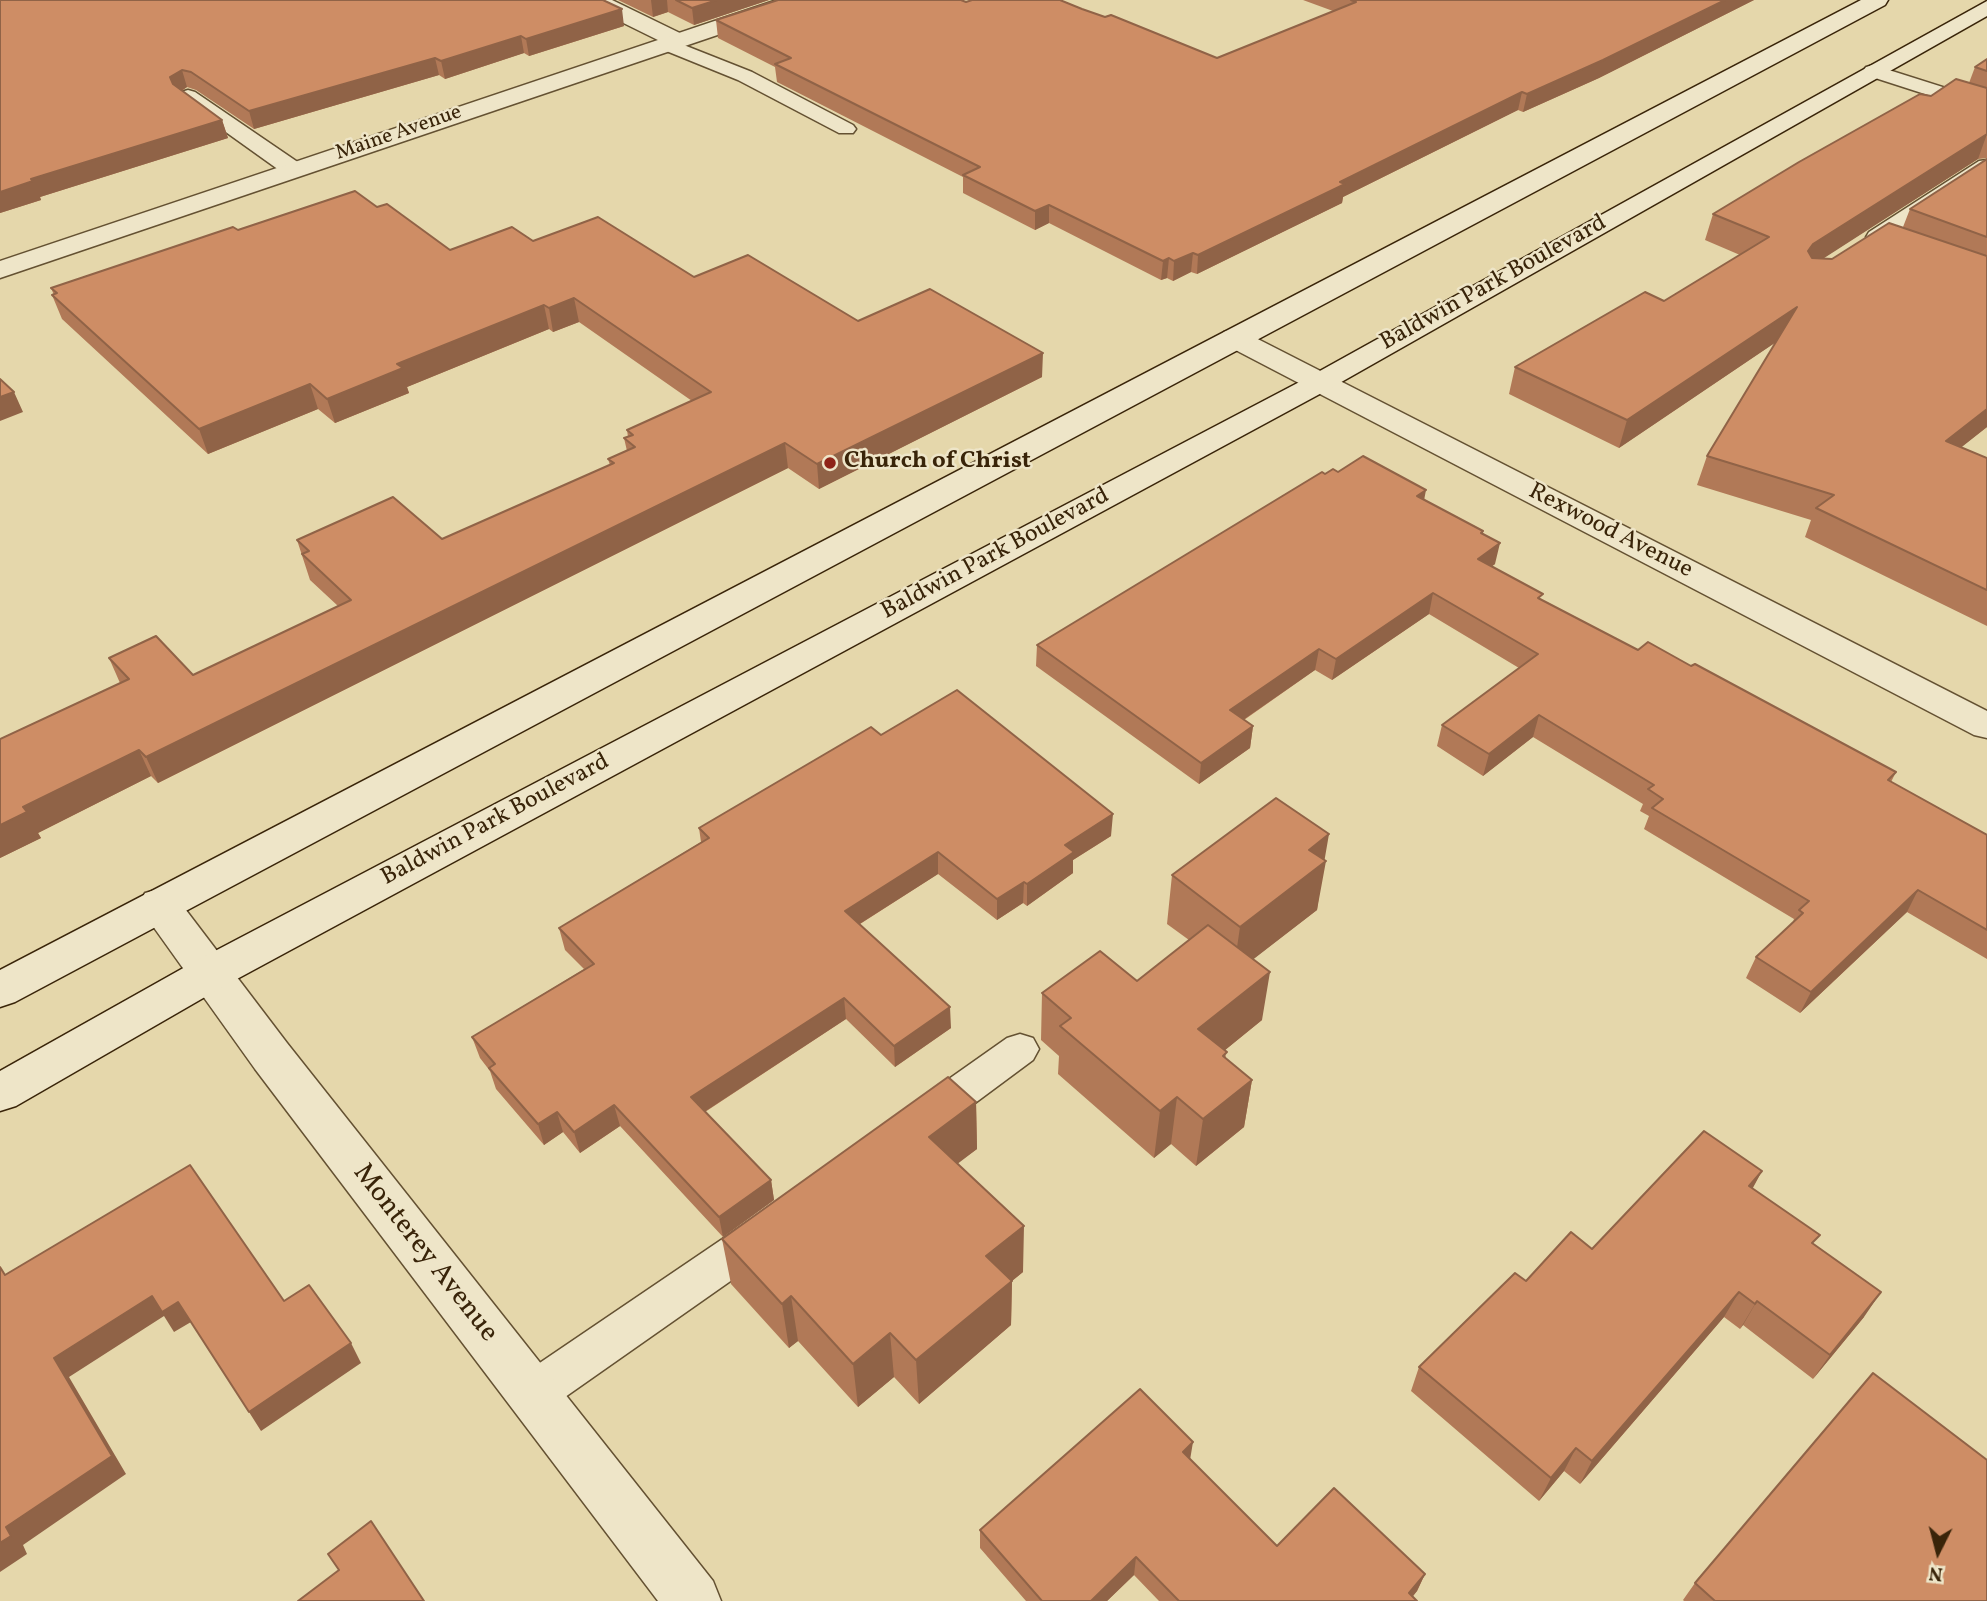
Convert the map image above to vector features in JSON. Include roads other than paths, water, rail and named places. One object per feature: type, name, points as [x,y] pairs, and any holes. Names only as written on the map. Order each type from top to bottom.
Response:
[{"type":"main road","points":[[595,0],[671,42]]},
{"type":"main road","name":"Maine Avenue","points":[[0,270],[798,0]]},
{"type":"main road","points":[[0,990],[1877,0]]},
{"type":"main road","name":"Baldwin Park Boulevard","points":[[0,1093],[209,974],[1319,383],[1987,7]]},
{"type":"main road","name":"Rexwood Avenue","points":[[1234,338],[1987,726]]},
{"type":"main road","name":"Monterey Avenue","points":[[159,904],[209,974],[693,1601]]},
{"type":"lane","points":[[671,42],[745,76],[846,129]]},
{"type":"lane","points":[[1873,71],[1987,108]]},
{"type":"lane","points":[[188,96],[294,170]]},
{"type":"lane","points":[[1856,250],[1987,166]]},
{"type":"lane","points":[[1877,237],[1901,246]]},
{"type":"lane","points":[[900,1136],[1020,1049]]},
{"type":"lane","points":[[532,1394],[790,1215]]},
{"type":"place","name":"Church of Christ","points":[[830,463]]}]
